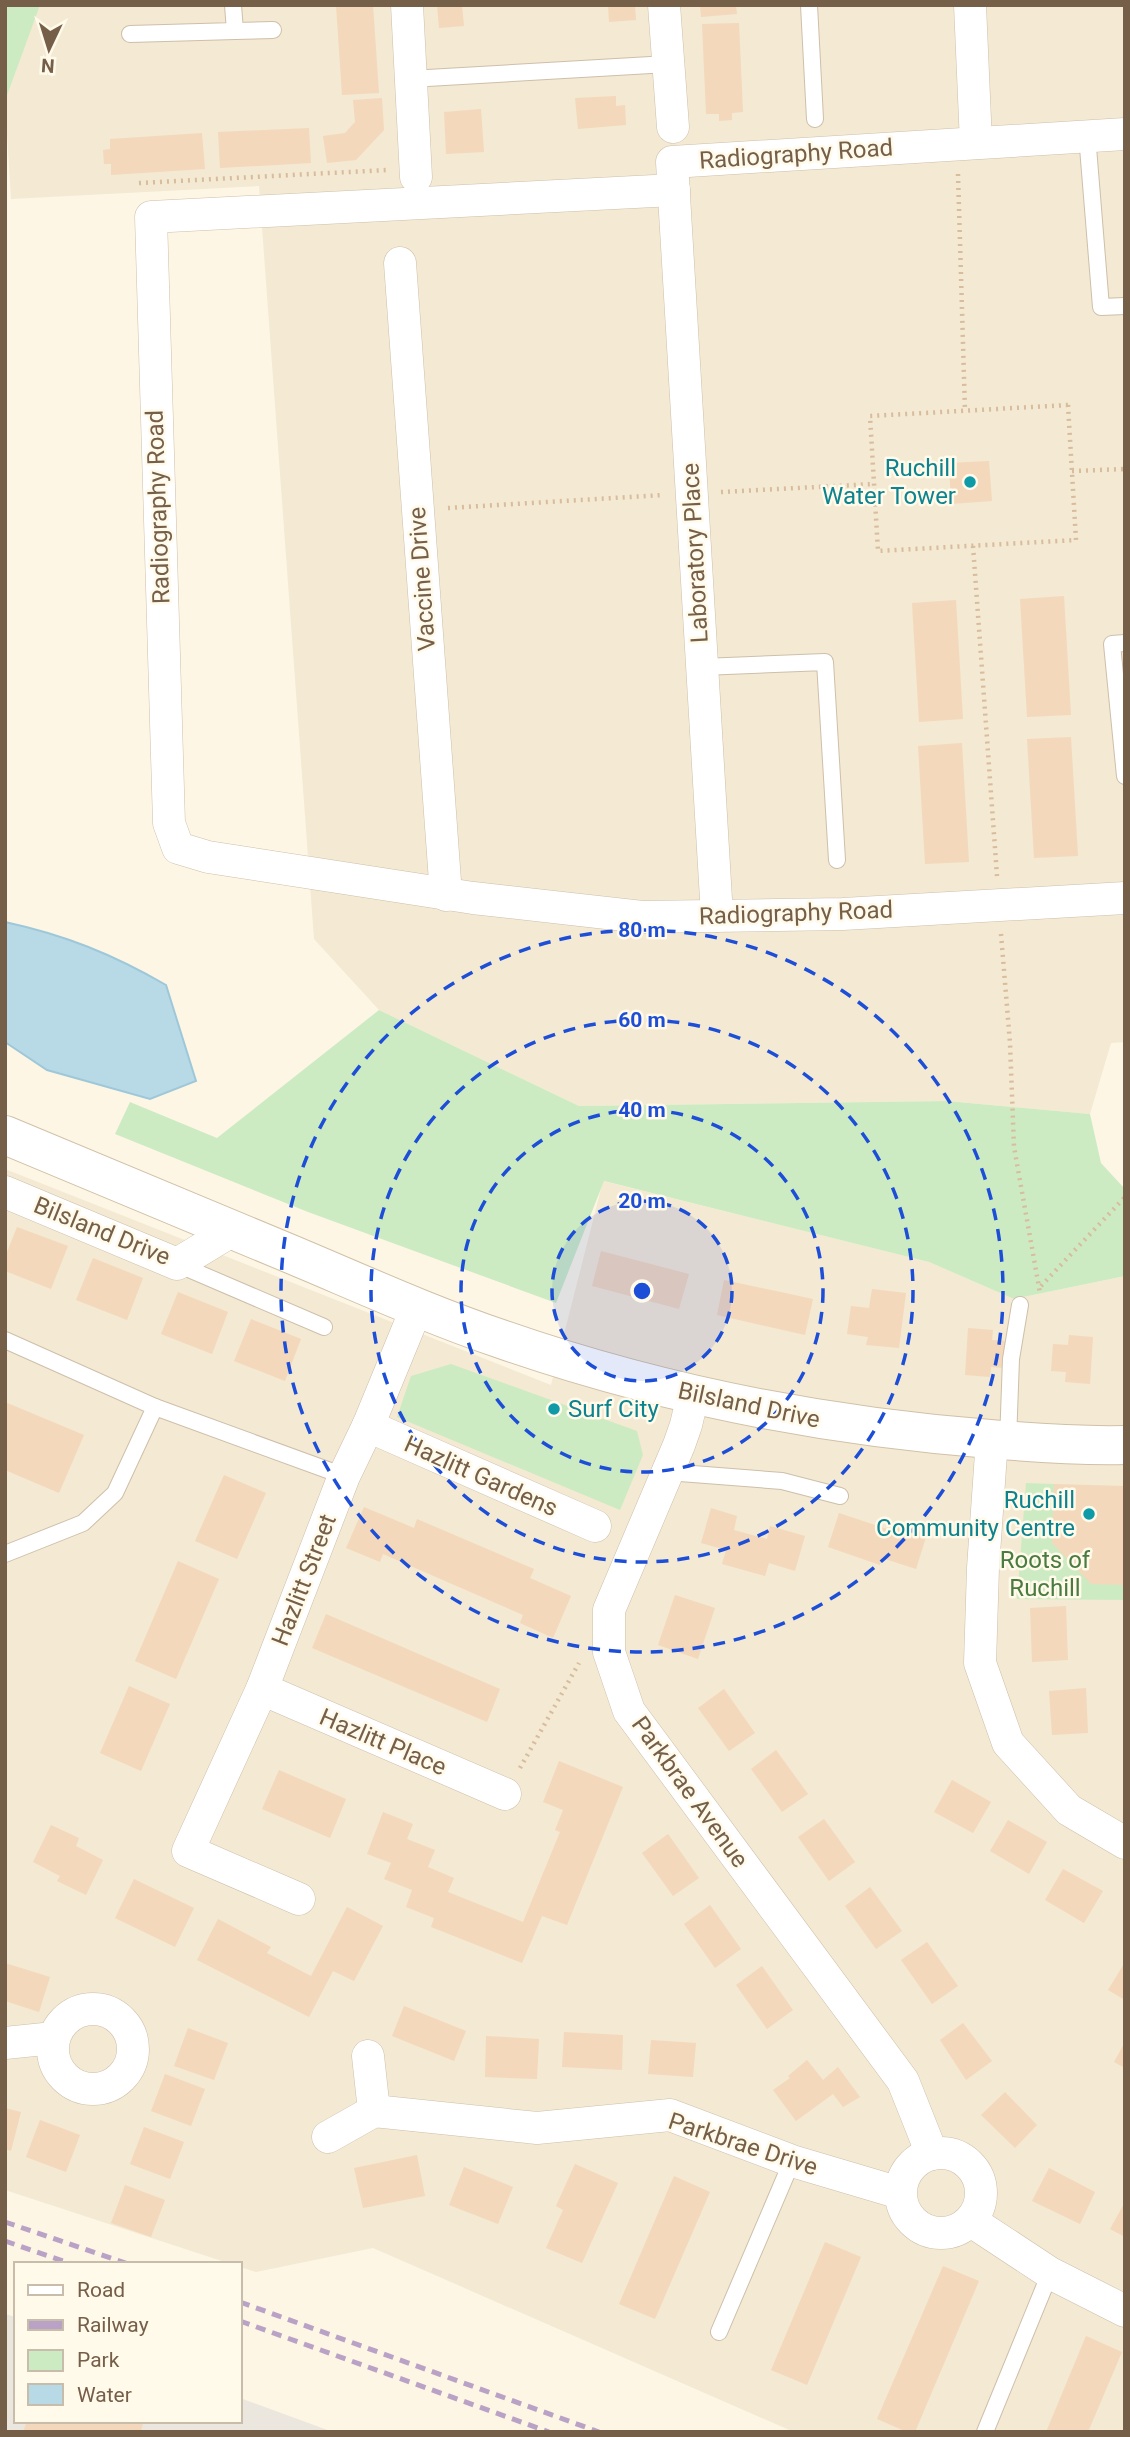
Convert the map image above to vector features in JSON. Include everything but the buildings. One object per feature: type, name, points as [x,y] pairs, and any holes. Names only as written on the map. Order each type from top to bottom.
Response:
[{"type":"main road","name":"Bilsland Drive","points":[[5,1135],[417,1307],[544,1354],[693,1395],[827,1421],[1000,1440],[1125,1446]]},
{"type":"street","points":[[407,5],[410,79],[407,173]]},
{"type":"street","points":[[664,5],[673,127]]},
{"type":"street","points":[[966,143],[970,5]]},
{"type":"street","name":"Radiography Road","points":[[1125,134],[672,162],[674,190],[151,217],[169,823],[178,848],[208,857],[446,895],[642,917],[843,914],[1125,898]]},
{"type":"street","name":"Laboratory Place","points":[[674,190],[717,916]]},
{"type":"street","name":"Vaccine Drive","points":[[400,263],[446,895]]},
{"type":"street","name":"Bilsland Drive","points":[[5,1192],[177,1264],[233,1230]]},
{"type":"street","name":"Hazlitt Street","points":[[299,1899],[188,1851],[262,1689],[344,1476],[368,1426],[417,1307]]},
{"type":"street","name":"Parkbrae Avenue","points":[[693,1395],[686,1425],[609,1610],[609,1652],[629,1711],[903,2081],[932,2154]]},
{"type":"street","name":"Hazlitt Gardens","points":[[368,1426],[595,1526]]},
{"type":"street","points":[[1000,1440],[983,1568],[980,1663],[1009,1743],[1069,1810],[1125,1843]]},
{"type":"street","name":"Hazlitt Place","points":[[262,1689],[505,1794]]},
{"type":"street","points":[[5,2043],[54,2038]]},
{"type":"street","points":[[328,2137],[374,2111],[368,2056]]},
{"type":"street","name":"Parkbrae Drive","points":[[374,2111],[537,2128],[670,2115],[792,2161],[900,2193]]},
{"type":"street","points":[[932,2154],[957,2156],[967,2163],[976,2173],[981,2198],[971,2221],[946,2234],[919,2228],[902,2206],[900,2193],[909,2168],[919,2159],[932,2154]]},
{"type":"street","points":[[971,2221],[1050,2273],[1125,2311]]},
{"type":"lane","points":[[233,5],[234,31]]},
{"type":"lane","points":[[809,5],[815,118]]},
{"type":"lane","points":[[130,34],[273,30]]},
{"type":"lane","points":[[410,79],[668,64]]},
{"type":"lane","points":[[1087,135],[1101,307],[1125,306]]},
{"type":"lane","points":[[1125,643],[1112,644],[1125,776]]},
{"type":"lane","points":[[702,667],[825,662],[837,860]]},
{"type":"lane","points":[[177,1264],[324,1327]]},
{"type":"lane","points":[[1000,1440],[1020,1305]]},
{"type":"lane","points":[[5,1340],[155,1407],[344,1476]]},
{"type":"lane","points":[[5,1555],[83,1523],[115,1493],[155,1407]]},
{"type":"lane","points":[[667,1472],[782,1481],[840,1496]]},
{"type":"lane","points":[[719,2332],[792,2161]]},
{"type":"lane","points":[[985,2432],[1050,2273]]},
{"type":"path","points":[[965,411],[966,143]]},
{"type":"path","points":[[139,183],[407,173]]},
{"type":"path","points":[[1068,405],[1072,471],[1076,540],[877,551],[870,416],[1068,405]]},
{"type":"path","points":[[1072,471],[1125,469]]},
{"type":"path","points":[[417,510],[874,484]]},
{"type":"path","points":[[973,546],[1010,1043],[1014,1147],[1041,1286],[1040,1297]]},
{"type":"path","points":[[1020,1305],[1125,1197]]},
{"type":"path","points":[[505,1794],[583,1656]]},
{"type":"shaded area","points":[[39,5],[1125,5],[1125,1042],[1111,1043],[1090,1114],[947,1101],[579,1106],[379,1010],[314,939],[259,186],[11,199],[5,101]]},
{"type":"shaded area","points":[[5,1169],[551,1385],[603,1181],[929,1262],[1014,1299],[1125,1276],[1125,2432],[794,2432],[373,2248],[256,2272],[242,2268],[242,2262],[225,2262],[5,2190]]},
{"type":"shaded area","points":[[5,2314],[14,2316],[14,2423],[242,2423],[242,2399],[333,2432],[5,2432]]},
{"type":"green space","points":[[5,5],[40,5],[5,101]]},
{"type":"green space","points":[[379,1010],[579,1106],[947,1101],[1090,1114],[1101,1163],[1125,1189],[1125,1276],[1014,1299],[929,1262],[604,1181],[556,1303],[308,1212],[115,1134],[130,1102],[217,1138]]},
{"type":"green space","points":[[451,1364],[637,1431],[643,1455],[620,1510],[397,1417],[411,1376]]},
{"type":"green space","name":"Roots of Ruchill","points":[[1026,1483],[1054,1484],[1053,1543],[1125,1585],[1125,1600],[1017,1599]]},
{"type":"water","points":[[5,922],[88,947],[166,985],[196,1081],[150,1099],[47,1070],[5,1042]]},
{"type":"railway","points":[[5,2222],[122,2262]]},
{"type":"railway","points":[[5,2241],[66,2262]]},
{"type":"railway","points":[[242,2303],[599,2432]]},
{"type":"railway","points":[[242,2322],[549,2432]]},
{"type":"place","name":"Ruchill Water Tower","points":[[970,482]]},
{"type":"place","name":"Surf City","points":[[554,1409]]},
{"type":"place","name":"Ruchill Community Centre","points":[[1089,1514]]}]
